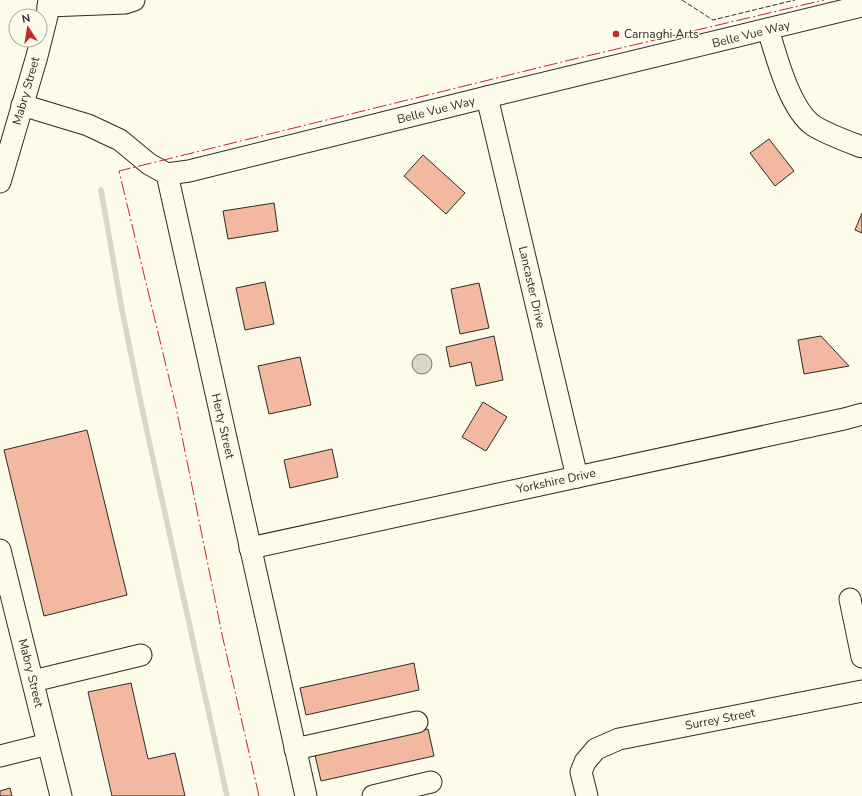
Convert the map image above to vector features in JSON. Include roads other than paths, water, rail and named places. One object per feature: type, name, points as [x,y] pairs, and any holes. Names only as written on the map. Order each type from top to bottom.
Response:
[{"type":"street","points":[[48,3],[125,3],[134,0]]},
{"type":"street","name":"Mabry Street","points":[[0,182],[37,56],[47,16],[48,3]]},
{"type":"street","name":"Belle Vue Way","points":[[167,174],[188,171],[862,6]]},
{"type":"street","points":[[768,29],[776,57],[790,92],[803,116],[820,129],[862,147]]},
{"type":"street","name":"Lancaster Drive","points":[[487,97],[577,477]]},
{"type":"street","points":[[22,105],[88,125],[120,140],[149,164],[167,174]]},
{"type":"street","name":"Herty Street","points":[[167,174],[306,796]]},
{"type":"street","name":"Yorkshire Drive","points":[[250,548],[844,420],[862,414]]},
{"type":"street","name":"Mabry Street","points":[[0,550],[3,573],[33,681],[61,796]]},
{"type":"street","points":[[850,599],[862,657]]},
{"type":"street","points":[[33,681],[142,655]]},
{"type":"street","name":"Surrey Street","points":[[587,796],[581,772],[585,762],[596,749],[620,739],[862,691]]},
{"type":"street","points":[[295,749],[417,722]]},
{"type":"street","points":[[0,756],[48,744]]},
{"type":"street","points":[[373,796],[431,782]]},
{"type":"waterway","points":[[101,190],[122,310],[143,413],[227,796]]},
{"type":"place","name":"Carnaghi Arts","points":[[616,34]]}]
